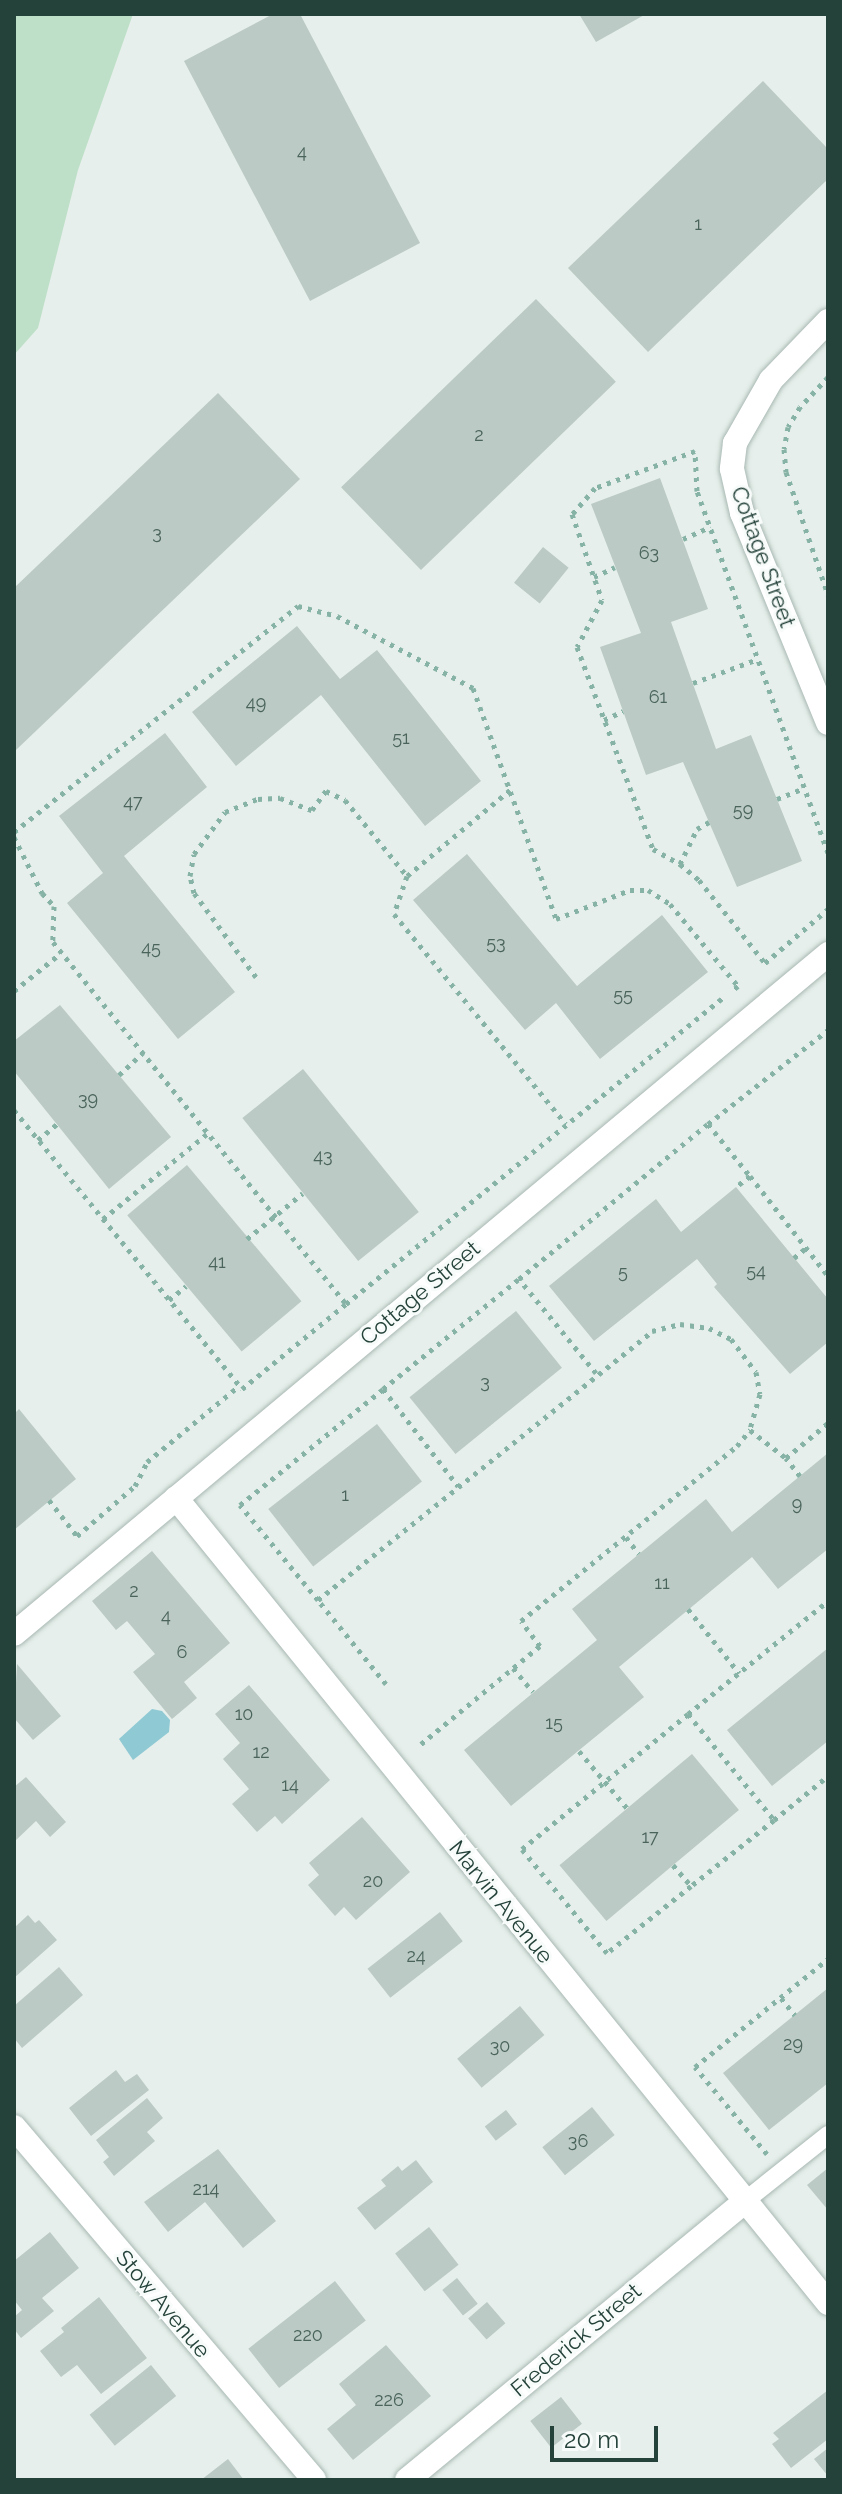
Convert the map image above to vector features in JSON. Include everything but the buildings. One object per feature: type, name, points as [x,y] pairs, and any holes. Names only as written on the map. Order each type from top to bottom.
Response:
[{"type":"street","name":"Cottage Street","points":[[828,321],[771,380],[735,443],[732,469],[742,513],[828,723]]},
{"type":"street","name":"Cottage Street","points":[[14,1634],[828,954]]},
{"type":"street","name":"Marvin Avenue","points":[[176,1498],[828,2303]]},
{"type":"street","name":"Stow Avenue","points":[[14,2127],[314,2480]]},
{"type":"street","name":"Frederick Street","points":[[407,2480],[745,2201]]},
{"type":"lane","points":[[745,2201],[828,2135]]},
{"type":"path","points":[[828,377],[788,427],[784,449],[786,472],[828,595]]},
{"type":"path","points":[[828,853],[697,491],[695,451],[595,488],[572,514],[602,600],[577,647],[653,849],[680,864],[699,880],[765,963],[828,909]]},
{"type":"path","points":[[683,539],[710,527]]},
{"type":"path","points":[[594,577],[615,567]]},
{"type":"path","points":[[14,1110],[242,1389],[738,986],[670,904],[648,890],[630,890],[556,919],[473,688],[337,616],[298,606],[14,834],[42,893],[54,906],[53,942],[346,1304]]},
{"type":"path","points":[[693,683],[758,659]]},
{"type":"path","points":[[604,720],[623,711]]},
{"type":"path","points":[[777,799],[804,788]]},
{"type":"path","points":[[510,790],[407,876],[394,914],[566,1124]]},
{"type":"path","points":[[256,977],[194,893],[190,876],[194,854],[225,812],[258,799],[280,798],[312,810],[326,791],[345,800],[407,876]]},
{"type":"path","points":[[680,864],[697,829],[709,822]]},
{"type":"path","points":[[14,991],[61,953]]},
{"type":"path","points":[[386,1684],[240,1505],[828,1030]]},
{"type":"path","points":[[119,1075],[143,1053]]},
{"type":"path","points":[[38,1140],[57,1124]]},
{"type":"path","points":[[708,1124],[828,1276]]},
{"type":"path","points":[[103,1219],[207,1133]]},
{"type":"path","points":[[736,1187],[750,1176]]},
{"type":"path","points":[[247,1239],[303,1193]]},
{"type":"path","points":[[794,1258],[806,1248]]},
{"type":"path","points":[[519,1279],[596,1373]]},
{"type":"path","points":[[169,1300],[186,1286]]},
{"type":"path","points":[[318,1600],[596,1373],[652,1331],[680,1324],[709,1328],[731,1339],[756,1372],[760,1394],[750,1430],[737,1446],[521,1621],[540,1646],[421,1744]]},
{"type":"path","points":[[49,1500],[77,1536],[135,1486],[147,1462],[239,1386]]},
{"type":"path","points":[[383,1389],[458,1486]]},
{"type":"path","points":[[786,1458],[828,1423]]},
{"type":"path","points":[[750,1430],[786,1458],[800,1476]]},
{"type":"path","points":[[626,1537],[639,1554]]},
{"type":"path","points":[[828,1601],[522,1849],[607,1953],[828,1776]]},
{"type":"path","points":[[688,1609],[739,1673]]},
{"type":"path","points":[[513,1668],[533,1692]]},
{"type":"path","points":[[688,1714],[774,1820]]},
{"type":"path","points":[[579,1751],[627,1808]]},
{"type":"path","points":[[673,1865],[691,1886]]},
{"type":"path","points":[[781,2147],[769,2156],[695,2067],[828,1959]]},
{"type":"path","points":[[781,1998],[795,2015]]},
{"type":"green space","points":[[14,14],[133,14],[78,170],[38,328],[14,355]]},
{"type":"water","points":[[152,1709],[162,1711],[170,1720],[169,1732],[133,1760],[119,1739]]}]
